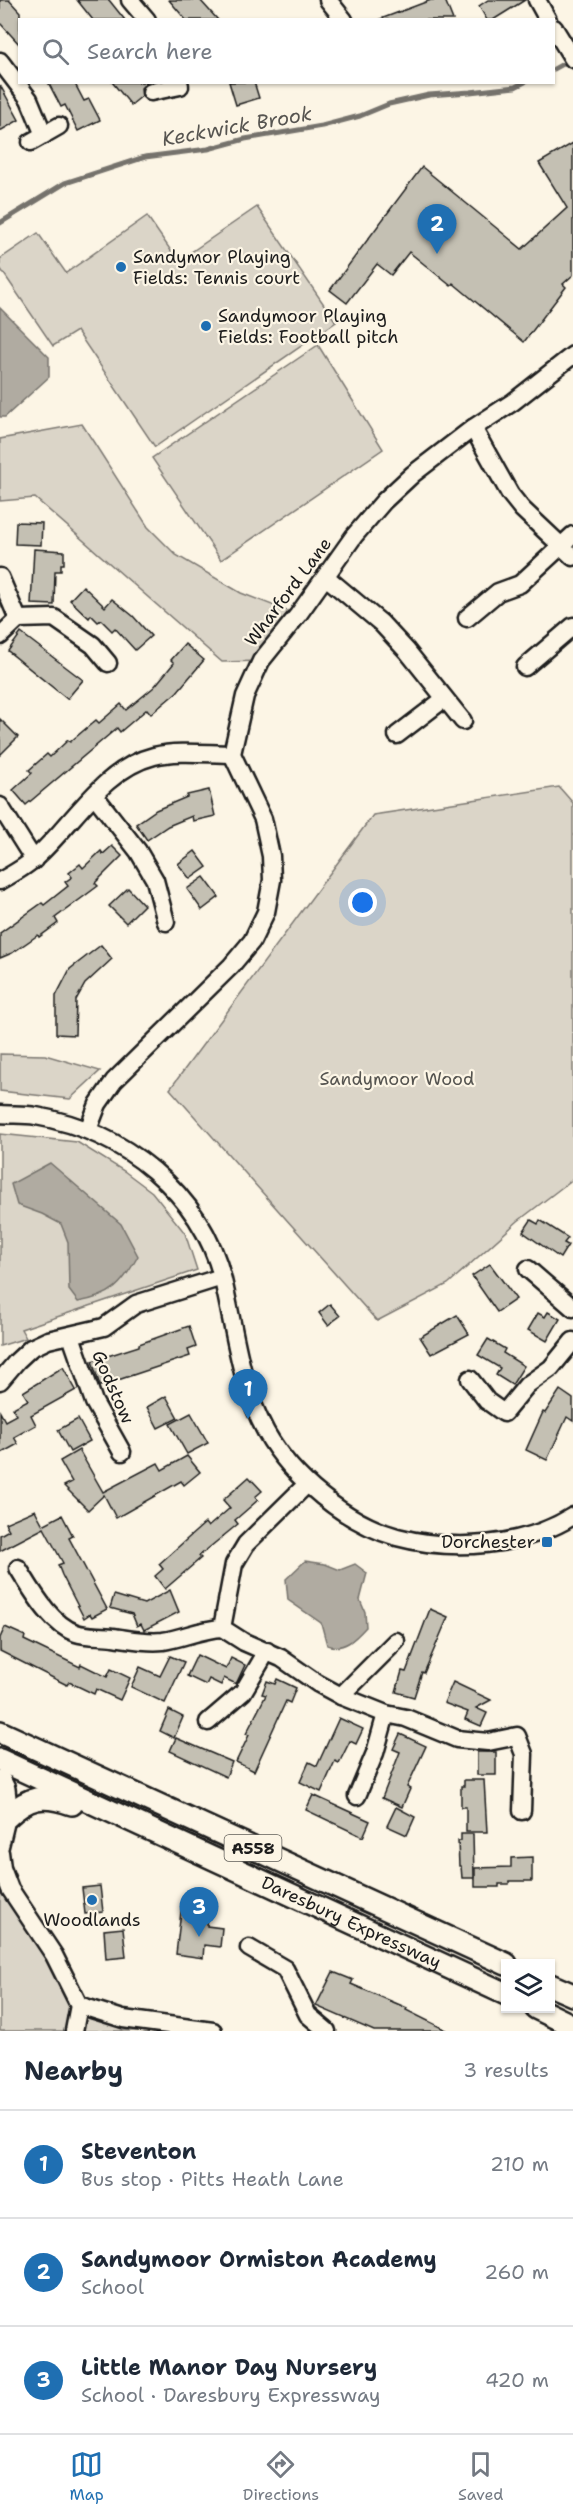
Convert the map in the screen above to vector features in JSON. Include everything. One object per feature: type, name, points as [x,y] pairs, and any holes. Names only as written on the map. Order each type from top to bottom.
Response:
[{"type":"main road","name":"Daresbury Expressway","points":[[0,1732],[501,1962]]},
{"type":"main road","name":"Daresbury Expressway","points":[[0,1760],[501,1992]]},
{"type":"main road","points":[[0,1781],[7,1817]]},
{"type":"main road","points":[[7,1817],[19,1806],[45,1796],[174,1840]]},
{"type":"main road","points":[[555,1987],[573,1995]]},
{"type":"main road","points":[[546,2013],[573,2026]]},
{"type":"street","points":[[130,0],[145,18]]},
{"type":"street","points":[[328,0],[342,18]]},
{"type":"street","points":[[537,0],[547,18]]},
{"type":"street","points":[[555,30],[573,59]]},
{"type":"street","points":[[0,61],[29,99],[45,135]]},
{"type":"street","points":[[151,92],[183,84]]},
{"type":"street","name":"Wharford Lane","points":[[232,754],[245,696],[261,661],[326,577],[354,536],[384,501],[413,474],[473,428],[513,402],[573,355]]},
{"type":"street","points":[[473,428],[510,494],[522,509],[567,540],[573,558]]},
{"type":"street","points":[[467,618],[498,592],[520,584],[567,540]]},
{"type":"street","points":[[0,577],[18,619]]},
{"type":"street","points":[[326,577],[381,623],[407,651],[463,721]]},
{"type":"street","points":[[0,636],[18,619],[54,618],[93,645],[108,663]]},
{"type":"street","points":[[525,667],[573,626]]},
{"type":"street","points":[[397,735],[444,699]]},
{"type":"street","points":[[0,881],[34,860],[113,777],[135,763],[156,756],[180,753],[232,754],[263,819],[271,856],[272,880],[266,912],[252,941],[231,966],[114,1081],[98,1104],[88,1130]]},
{"type":"street","points":[[95,796],[144,861],[155,880],[166,922]]},
{"type":"street","points":[[0,806],[34,860]]},
{"type":"street","points":[[0,1114],[36,1116],[88,1130],[126,1148],[161,1176],[190,1209],[209,1243],[222,1277],[250,1395],[266,1432],[293,1469],[307,1484],[331,1503],[358,1520],[396,1537],[433,1543],[498,1542],[531,1534],[573,1516]]},
{"type":"street","points":[[528,1269],[573,1308]]},
{"type":"street","name":"Godstow","points":[[0,1382],[31,1348],[48,1340],[104,1327],[136,1304],[222,1277]]},
{"type":"street","name":"Godstow","points":[[71,1336],[94,1402],[122,1452]]},
{"type":"street","points":[[470,1379],[487,1401],[504,1413],[528,1384],[551,1368],[573,1341]]},
{"type":"street","points":[[222,1628],[232,1575],[239,1555],[246,1544],[307,1484]]},
{"type":"street","points":[[18,1568],[33,1592],[52,1615],[64,1626],[77,1633],[146,1642],[165,1641],[211,1628],[222,1628],[243,1641],[267,1651],[341,1696],[406,1718],[457,1739],[488,1742],[517,1736],[524,1754],[522,1811]]},
{"type":"street","points":[[341,1696],[396,1641]]},
{"type":"street","points":[[208,1722],[243,1692],[267,1651]]},
{"type":"street","points":[[357,1796],[375,1753],[386,1713]]},
{"type":"street","points":[[0,1846],[7,1817]]},
{"type":"street","points":[[1,1862],[10,1889],[54,1955],[78,2005],[75,2031]]},
{"type":"street","points":[[249,1948],[285,1969],[308,2015],[327,2031]]},
{"type":"street","points":[[78,2005],[123,2019],[213,2031]]},
{"type":"green space","name":"Sandymoor Playing Fields: Football pitch","points":[[257,207],[336,322],[155,447],[77,331],[53,346],[0,268],[0,259],[38,233],[66,273],[147,216],[178,261]]},
{"type":"green space","name":"Sandymoor Playing Fields: Football pitch","points":[[318,345],[383,449],[221,560],[152,458]]},
{"type":"green space","points":[[82,424],[148,527],[176,555],[241,593],[298,615],[261,661],[222,662],[35,498],[0,501],[0,439]]},
{"type":"green space","name":"Sandymoor Wood","points":[[559,787],[573,803],[573,1179],[518,1221],[448,1284],[377,1321],[170,1089],[373,815]]},
{"type":"green space","points":[[0,1054],[45,1055],[100,1071],[70,1099],[0,1091]]},
{"type":"green space","points":[[0,1134],[77,1142],[124,1171],[152,1192],[185,1233],[197,1270],[21,1329],[26,1338],[0,1346]]},
{"type":"green space","points":[[0,1852],[79,2005],[213,2031],[0,2031]]},
{"type":"shaded area","points":[[0,308],[49,357],[49,377],[5,417],[0,417]]},
{"type":"shaded area","points":[[50,1163],[121,1224],[138,1256],[127,1275],[115,1288],[99,1296],[78,1302],[69,1290],[68,1242],[61,1224],[17,1205],[11,1184]]},
{"type":"shaded area","points":[[305,1561],[325,1564],[340,1570],[355,1564],[367,1573],[360,1600],[365,1612],[366,1627],[349,1643],[339,1646],[327,1645],[321,1623],[288,1600],[286,1579]]},
{"type":"building","points":[[0,0],[9,0],[20,12],[18,43],[0,23]]},
{"type":"building","points":[[77,0],[109,0],[123,18],[91,18]]},
{"type":"building","points":[[169,0],[200,0],[216,18],[184,18]]},
{"type":"building","points":[[431,0],[445,0],[452,18],[383,18]]},
{"type":"building","points":[[488,0],[525,0],[496,18],[486,18],[479,6]]},
{"type":"building","points":[[49,84],[75,84],[84,101],[89,99],[100,120],[78,131],[65,105],[61,107]]},
{"type":"building","points":[[114,84],[145,84],[141,88],[142,96],[131,105]]},
{"type":"building","points":[[230,84],[255,84],[259,98],[236,105]]},
{"type":"building","points":[[0,85],[19,120],[0,131]]},
{"type":"building","points":[[573,143],[573,275],[563,284],[566,287],[524,342],[453,283],[451,286],[409,252],[391,275],[377,264],[347,303],[330,290],[422,167],[522,249],[567,208],[539,163]]},
{"type":"building","points":[[16,522],[42,523],[41,545],[15,544]]},
{"type":"building","points":[[34,549],[64,551],[64,564],[61,564],[61,571],[55,571],[54,605],[31,604]]},
{"type":"building","points":[[83,586],[105,607],[112,599],[133,616],[151,636],[135,650],[115,628],[112,631],[101,620],[98,622],[91,615],[89,618],[70,600]]},
{"type":"building","points":[[21,633],[83,680],[67,699],[8,651]]},
{"type":"building","points":[[185,644],[204,660],[177,692],[151,714],[147,709],[120,732],[117,728],[26,805],[13,790],[32,773],[29,770],[47,754],[50,757],[68,740],[70,742],[96,720],[99,723],[121,704],[126,710],[154,687],[174,663],[171,660]]},
{"type":"building","points":[[0,719],[18,737],[0,755]]},
{"type":"building","points":[[209,790],[215,816],[193,821],[192,816],[168,826],[147,840],[136,824],[156,810],[187,797],[187,795]]},
{"type":"building","points":[[112,846],[122,856],[95,883],[98,886],[55,918],[58,923],[39,937],[38,935],[12,953],[0,958],[0,933],[42,903],[44,905],[68,886],[65,882],[72,877],[69,873],[80,864],[83,868],[101,851],[103,854]]},
{"type":"building","points":[[195,851],[207,867],[190,879],[178,864]]},
{"type":"building","points":[[204,877],[219,897],[202,910],[187,889]]},
{"type":"building","points":[[128,888],[144,905],[126,923],[109,906]]},
{"type":"building","points":[[101,945],[112,959],[85,984],[76,1000],[75,1035],[56,1034],[56,996],[70,969]]},
{"type":"building","points":[[531,1220],[538,1224],[540,1220],[568,1238],[564,1243],[568,1245],[560,1258],[523,1232]]},
{"type":"building","points":[[490,1264],[516,1299],[497,1312],[472,1276]]},
{"type":"building","points":[[330,1304],[340,1316],[328,1325],[319,1313]]},
{"type":"building","points":[[548,1312],[560,1319],[547,1341],[528,1330],[538,1313],[545,1317]]},
{"type":"building","points":[[457,1315],[469,1334],[431,1354],[420,1337]]},
{"type":"building","points":[[189,1326],[196,1347],[188,1350],[190,1356],[100,1386],[92,1361],[139,1346],[139,1344]]},
{"type":"building","points":[[488,1339],[505,1349],[503,1353],[524,1366],[512,1385],[496,1375],[500,1368],[478,1355]]},
{"type":"building","points":[[63,1367],[76,1390],[31,1415],[36,1425],[14,1437],[18,1444],[0,1454],[0,1412],[5,1421],[16,1415],[13,1408],[28,1400],[23,1392]]},
{"type":"building","points":[[560,1390],[573,1399],[573,1421],[567,1417],[547,1460],[526,1450],[543,1412],[545,1413]]},
{"type":"building","points":[[166,1396],[178,1418],[158,1428],[147,1407]]},
{"type":"building","points":[[191,1413],[208,1443],[187,1454],[170,1424]]},
{"type":"building","points":[[78,1419],[90,1441],[70,1452],[58,1430]]},
{"type":"building","points":[[79,1450],[103,1492],[158,1463],[162,1470],[187,1456],[200,1472],[184,1485],[181,1481],[116,1518],[104,1495],[88,1510],[64,1486],[72,1482],[60,1461]]},
{"type":"building","points":[[249,1477],[262,1491],[255,1497],[258,1500],[235,1520],[238,1524],[199,1556],[201,1558],[165,1589],[155,1576],[163,1569],[159,1564],[205,1523],[208,1527],[230,1508],[223,1500]]},
{"type":"building","points":[[35,1510],[43,1525],[62,1515],[73,1536],[69,1538],[107,1609],[92,1617],[90,1614],[84,1618],[58,1565],[63,1563],[44,1528],[0,1551],[0,1535],[9,1530],[5,1523]]},
{"type":"building","points":[[170,1590],[179,1612],[144,1630],[141,1624],[137,1626],[132,1614],[110,1608],[114,1595],[144,1604]]},
{"type":"building","points":[[430,1609],[448,1617],[424,1673],[422,1672],[414,1697],[396,1692],[402,1671],[406,1672]]},
{"type":"building","points":[[5,1627],[25,1636],[24,1640],[80,1667],[81,1664],[107,1677],[111,1669],[130,1678],[120,1700],[96,1689],[94,1694],[69,1682],[67,1685],[0,1651],[0,1638]]},
{"type":"building","points":[[197,1655],[226,1669],[231,1658],[245,1665],[236,1684],[224,1678],[221,1685],[209,1679],[206,1685],[187,1676]]},
{"type":"building","points":[[170,1656],[184,1662],[165,1703],[131,1687],[140,1667],[160,1676]]},
{"type":"building","points":[[277,1679],[296,1688],[290,1703],[286,1701],[254,1771],[236,1762],[249,1735],[246,1734],[266,1695],[262,1694],[267,1681],[275,1684]]},
{"type":"building","points":[[453,1682],[491,1700],[476,1708],[487,1713],[481,1726],[465,1719],[468,1712],[444,1703]]},
{"type":"building","points":[[169,1710],[183,1717],[174,1738],[160,1731]]},
{"type":"building","points":[[339,1718],[363,1729],[356,1744],[350,1741],[339,1763],[335,1761],[321,1792],[300,1782],[309,1762],[317,1766]]},
{"type":"building","points":[[400,1734],[426,1746],[407,1787],[410,1789],[402,1807],[382,1798],[400,1752],[393,1749]]},
{"type":"building","points":[[176,1738],[232,1762],[226,1777],[170,1751]]},
{"type":"building","points":[[477,1752],[496,1752],[496,1775],[477,1775]]},
{"type":"building","points":[[464,1780],[484,1780],[487,1832],[466,1832],[466,1807],[461,1807],[461,1786],[464,1786]]},
{"type":"building","points":[[313,1795],[370,1821],[363,1837],[306,1810]]},
{"type":"building","points":[[396,1807],[415,1817],[407,1835],[387,1826]]},
{"type":"building","points":[[461,1834],[473,1834],[474,1878],[462,1878],[458,1841],[461,1841]]},
{"type":"building","points":[[532,1857],[532,1881],[509,1881],[509,1884],[499,1884],[499,1887],[475,1887],[475,1868],[511,1867],[511,1858]]},
{"type":"building","name":"Woodlands","points":[[100,1886],[103,1912],[85,1914],[82,1888]]},
{"type":"building","points":[[182,1903],[209,1906],[207,1926],[222,1928],[220,1947],[204,1945],[203,1958],[176,1954]]},
{"type":"building","points":[[123,1928],[126,1957],[106,1959],[104,1930]]},
{"type":"building","points":[[333,1972],[353,1980],[351,1984],[407,2008],[406,2010],[448,2031],[374,2031],[316,2006]]},
{"type":"waterway","name":"Keckwick Brook","points":[[555,68],[572,59]]},
{"type":"waterway","name":"Keckwick Brook","points":[[0,223],[65,183],[145,157],[208,149],[245,139],[322,126],[360,116],[389,104],[429,95],[515,87],[521,84]]},
{"type":"place","name":"Sandymoor Ormiston Academy","points":[[437,254]]},
{"type":"place","name":"Sandymor Playing Fields: Tennis court","points":[[121,267]]},
{"type":"place","name":"Sandymoor Playing Fields: Football pitch","points":[[206,326]]},
{"type":"place","name":"Steventon","points":[[248,1419]]},
{"type":"place","name":"Dorchester","points":[[547,1542]]},
{"type":"place","name":"Woodlands","points":[[92,1900]]},
{"type":"place","name":"Little Manor Day Nursery","points":[[199,1937]]}]
